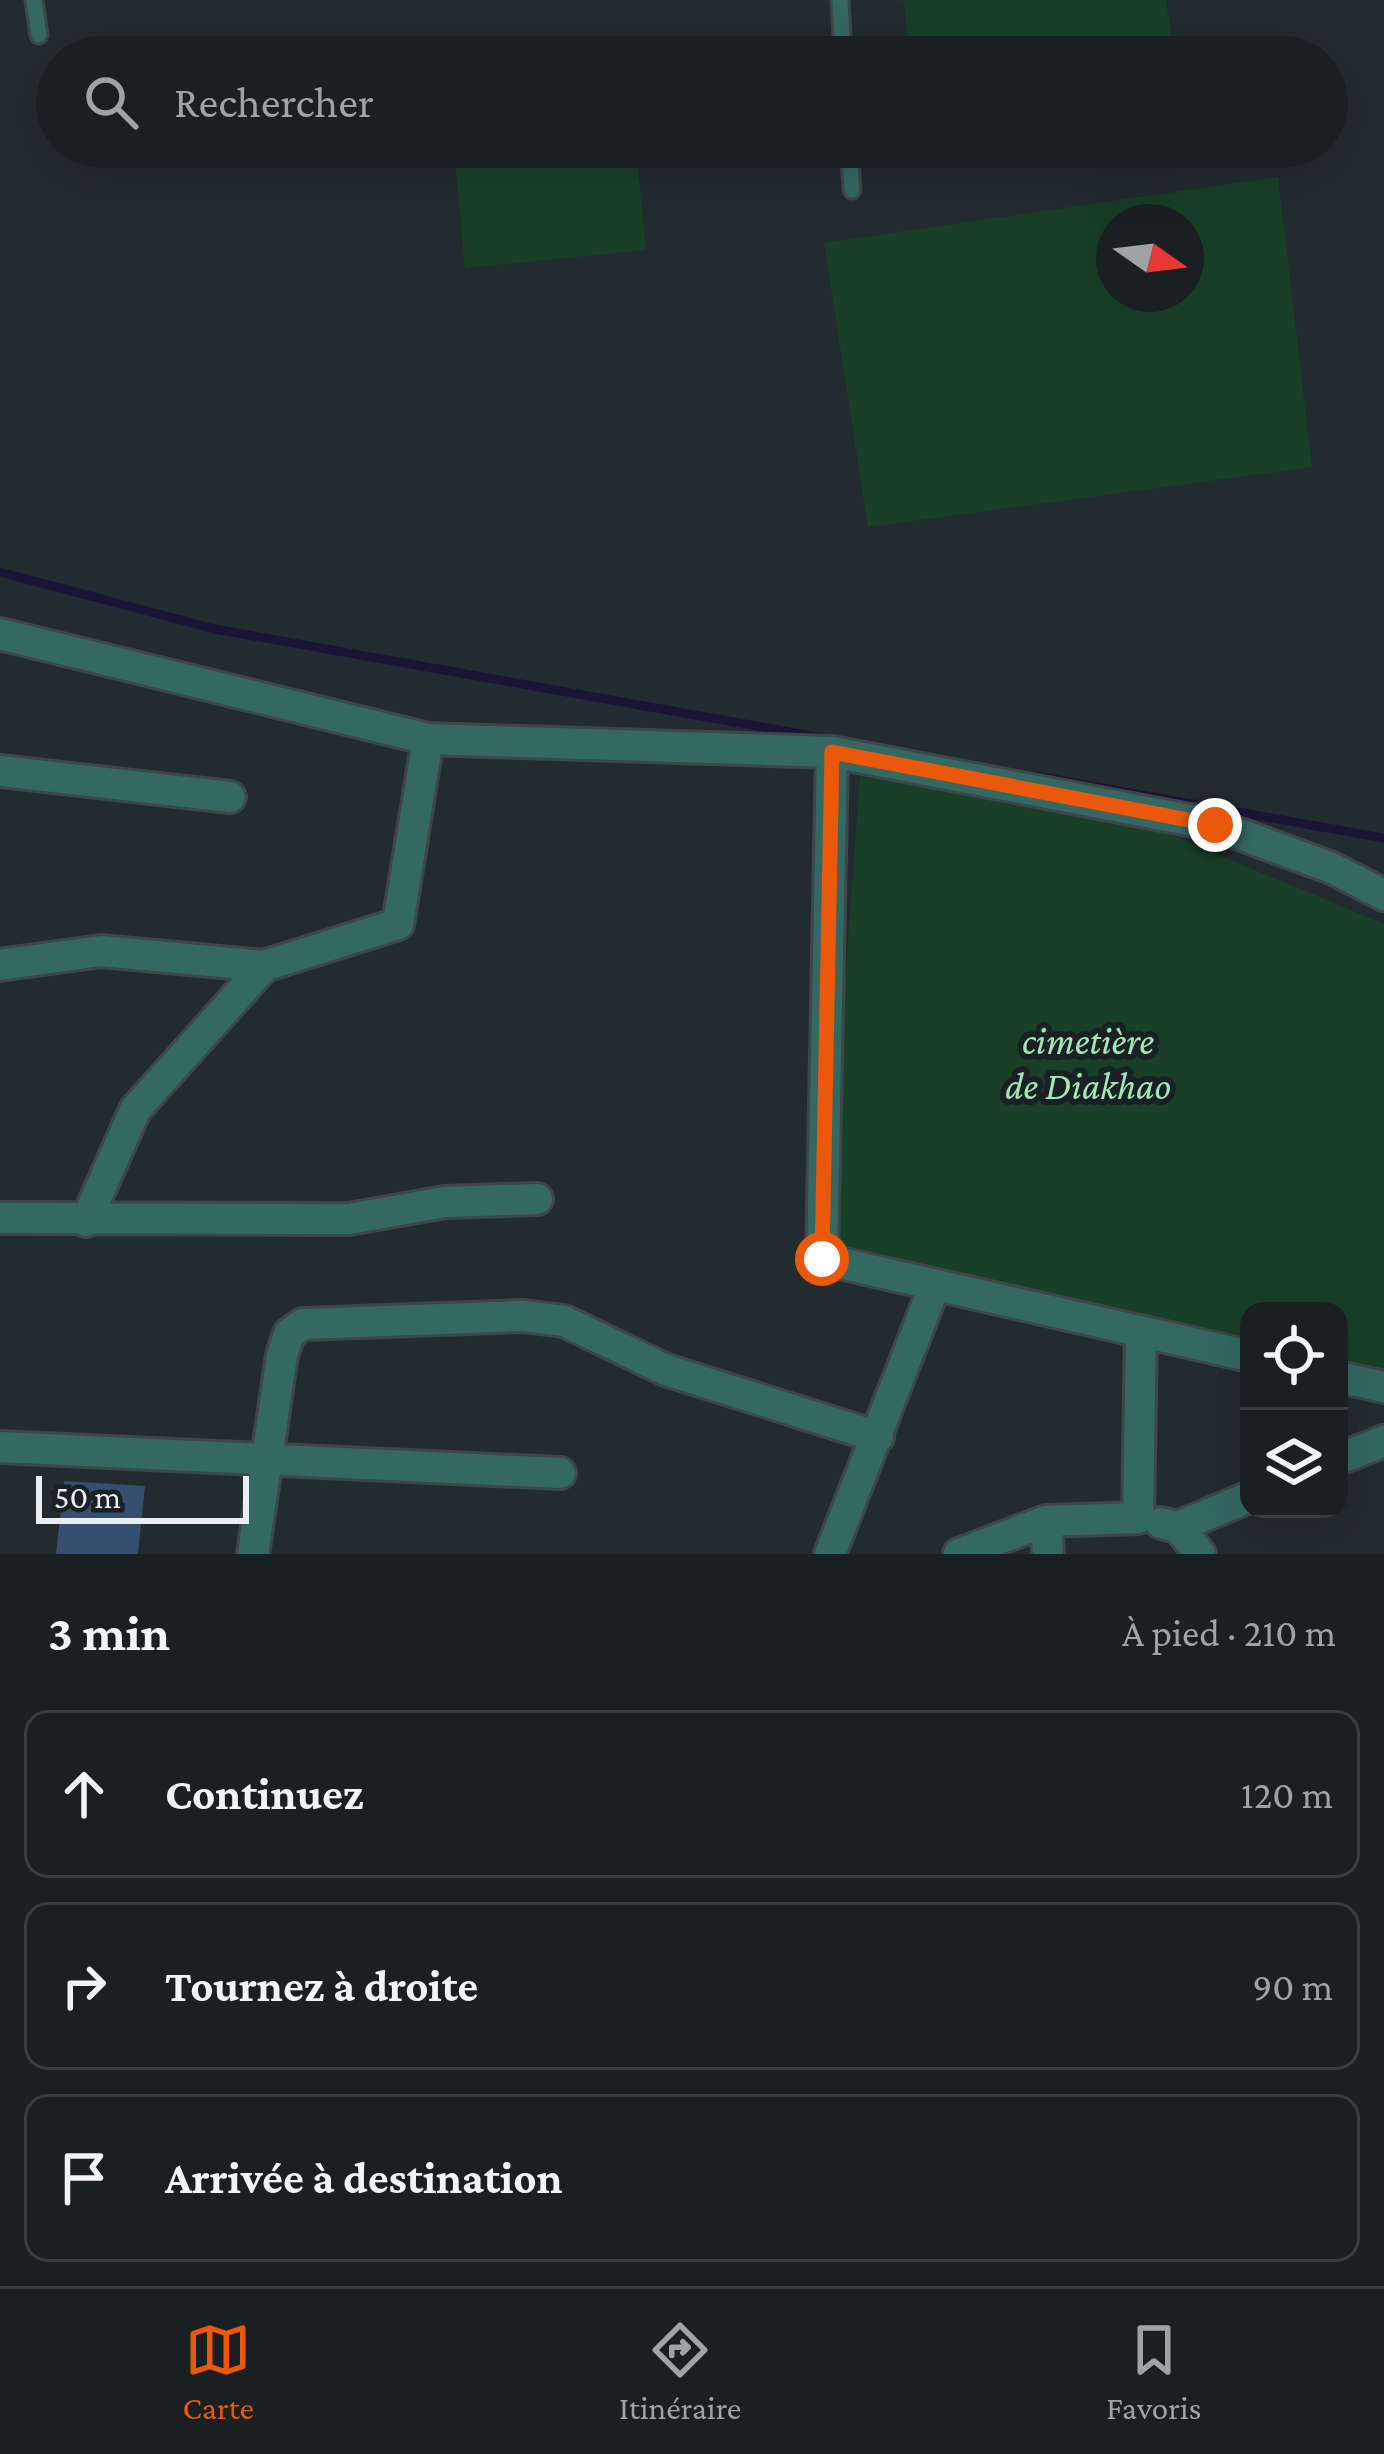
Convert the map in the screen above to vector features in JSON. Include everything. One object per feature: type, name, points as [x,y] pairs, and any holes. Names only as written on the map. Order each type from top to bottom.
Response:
[{"type":"street","points":[[0,634],[428,740],[832,752],[1215,825],[1332,868],[1384,895]]},
{"type":"street","points":[[0,964],[101,951],[264,966],[398,924],[428,740]]},
{"type":"street","points":[[832,752],[822,1259],[1240,1354]]},
{"type":"street","points":[[0,771],[230,797]]},
{"type":"street","points":[[86,1221],[135,1110],[264,966]]},
{"type":"street","points":[[0,1218],[349,1219],[445,1202],[537,1199]]},
{"type":"street","points":[[830,1554],[935,1285]]},
{"type":"street","points":[[253,1554],[282,1355],[289,1334],[303,1324],[523,1316],[564,1321],[667,1370],[878,1437]]},
{"type":"street","points":[[1138,1518],[1142,1331]]},
{"type":"street","points":[[1348,1379],[1384,1387]]},
{"type":"street","points":[[1348,1456],[1384,1441]]},
{"type":"street","points":[[0,1447],[560,1473]]},
{"type":"street","points":[[959,1554],[1046,1521],[1138,1518],[1178,1527],[1240,1501]]},
{"type":"street","points":[[1046,1521],[1048,1554]]},
{"type":"street","points":[[1178,1527],[1199,1554]]},
{"type":"lane","points":[[34,0],[38,35]]},
{"type":"lane","points":[[840,0],[842,36]]},
{"type":"lane","points":[[850,168],[852,190]]},
{"type":"green space","points":[[903,0],[1166,0],[1171,36],[908,36]]},
{"type":"green space","points":[[456,168],[638,168],[646,250],[465,268]]},
{"type":"green space","points":[[1278,177],[1312,467],[868,527],[824,243]]},
{"type":"green space","name":"cimetière de Diakhao","points":[[860,777],[975,789],[1128,817],[1384,924],[1384,1381],[1348,1372],[1348,1302],[1240,1302],[1240,1347],[837,1251],[826,1233]]},
{"type":"building","points":[[64,1481],[145,1486],[138,1554],[56,1554]]},
{"type":"waterway","points":[[0,572],[215,629],[823,738]]},
{"type":"waterway","points":[[1035,776],[1384,838]]},
{"type":"route","points":[[822,1259],[832,752],[1215,825]]}]
